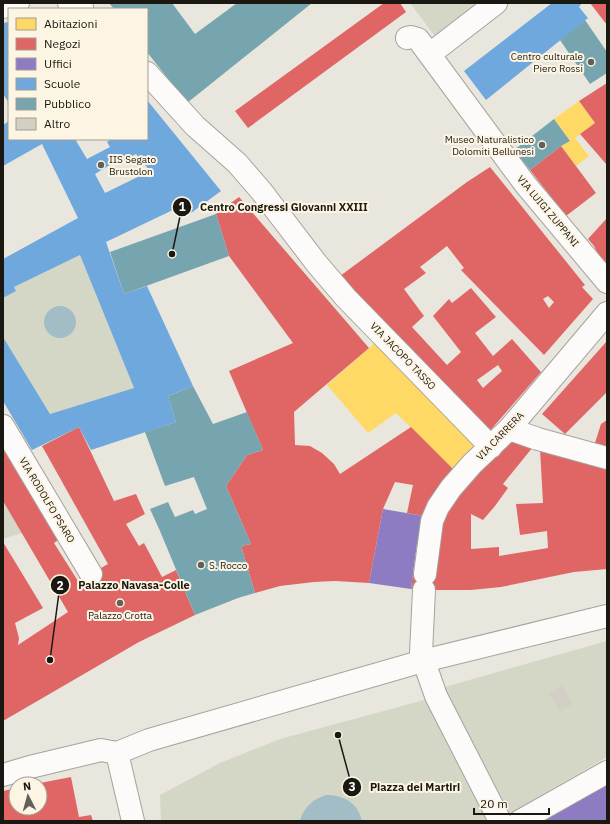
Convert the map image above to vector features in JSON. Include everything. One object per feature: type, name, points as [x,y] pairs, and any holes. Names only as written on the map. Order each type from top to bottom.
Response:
[{"type":"street","points":[[430,54],[496,3]]},
{"type":"street","name":"VIA LUIGI ZUPPANI","points":[[407,38],[411,37],[418,39],[525,184],[607,282]]},
{"type":"street","name":"VIA JACOPO TASSO","points":[[148,74],[195,126],[237,163],[262,192],[317,264],[346,298],[491,446]]},
{"type":"street","name":"VIA CARRERA","points":[[500,821],[483,791],[436,696],[421,653],[424,582],[432,521],[438,507],[451,488],[509,429],[607,313]]},
{"type":"street","name":"VIA RODOLFO PSARO","points":[[3,426],[91,574]]},
{"type":"street","points":[[509,429],[538,439],[607,458]]},
{"type":"street","points":[[3,775],[101,750],[117,753],[149,740],[423,661],[607,616]]},
{"type":"street","points":[[117,753],[133,821]]},
{"type":"street","points":[[520,821],[607,772]]},
{"type":"green space","points":[[410,3],[487,3],[437,39]]},
{"type":"green space","points":[[80,255],[134,388],[50,414],[3,337],[3,298],[16,291],[14,287]]},
{"type":"green space","points":[[3,501],[22,533],[3,539]]},
{"type":"green space","points":[[607,641],[607,757],[505,816],[441,688]]},
{"type":"green space","points":[[428,699],[488,821],[161,821],[160,795],[220,763],[280,739]]},
{"type":"water","points":[[60,306],[66,307],[73,313],[76,322],[75,328],[69,335],[60,338],[54,337],[47,331],[44,322],[45,316],[51,309]]},
{"type":"water","points":[[326,795],[333,795],[349,801],[357,809],[362,821],[300,821],[304,812],[313,801]]},
{"type":"building: Abitazioni","points":[[579,101],[595,123],[575,138],[589,156],[576,166],[561,146],[570,141],[554,119]]},
{"type":"building: Abitazioni","points":[[377,341],[478,446],[453,469],[396,413],[368,433],[327,385]]},
{"type":"building: Negozi","points":[[384,3],[400,3],[406,12],[248,128],[235,111]]},
{"type":"building: Negozi","points":[[590,3],[607,3],[607,25]]},
{"type":"building: Negozi","points":[[607,83],[607,165],[580,134],[595,123],[579,101]]},
{"type":"building: Negozi","points":[[561,146],[596,193],[566,216],[530,170]]},
{"type":"building: Negozi","points":[[490,167],[585,285],[582,287],[593,299],[544,355],[461,270],[464,268],[447,246],[420,267],[426,273],[404,289],[424,316],[412,327],[447,365],[461,352],[433,316],[449,299],[452,303],[471,288],[496,317],[475,333],[493,356],[512,339],[541,372],[488,433],[336,279],[467,182]],"holes":[[[548,296],[554,302],[549,308],[543,299]],[[498,365],[502,371],[483,388],[477,380]]]},
{"type":"building: Negozi","points":[[239,197],[369,348],[294,412],[295,445],[310,446],[322,453],[334,464],[340,474],[411,427],[453,469],[424,516],[407,513],[413,485],[395,482],[383,509],[369,583],[335,581],[314,582],[280,586],[255,593],[241,546],[251,544],[226,486],[247,455],[263,450],[229,371],[293,343],[229,256],[216,214]]},
{"type":"building: Negozi","points":[[607,218],[607,263],[599,256],[594,246],[588,239]]},
{"type":"building: Negozi","points":[[607,341],[607,392],[565,434],[542,414]]},
{"type":"building: Negozi","points":[[607,420],[607,449],[594,446],[601,424]]},
{"type":"building: Negozi","points":[[79,427],[114,501],[136,494],[145,514],[126,524],[139,546],[144,543],[162,577],[176,570],[195,615],[139,642],[3,721],[3,542],[43,608],[15,623],[19,638],[18,645],[68,612],[3,501],[3,436],[61,538],[54,543],[78,581],[108,564],[42,446]]},
{"type":"building: Negozi","points":[[512,435],[533,447],[503,484],[508,488],[483,520],[471,514],[471,549],[499,547],[499,556],[548,548],[547,531],[520,535],[516,504],[543,503],[540,449],[607,464],[607,569],[574,572],[501,587],[471,590],[411,589],[413,573],[425,574],[433,544],[449,502]]},
{"type":"building: Negozi","points":[[71,777],[79,817],[91,815],[93,821],[3,821],[3,791],[8,790],[8,816],[48,816],[48,781]]},
{"type":"building: Uffici","points":[[383,509],[424,516],[417,544],[411,589],[369,583]]},
{"type":"building: Uffici","points":[[604,780],[607,785],[607,821],[530,821]]},
{"type":"building: Scuole","points":[[552,3],[582,3],[579,7],[588,18],[486,100],[464,71]]},
{"type":"building: Scuole","points":[[8,22],[8,102],[3,94],[3,23]]},
{"type":"building: Scuole","points":[[148,101],[221,191],[187,216],[179,207],[106,242],[124,294],[147,286],[193,386],[168,396],[176,422],[91,450],[79,427],[32,450],[3,401],[3,337],[50,414],[134,388],[80,255],[14,287],[16,291],[3,298],[3,259],[78,218],[42,144],[3,166],[3,125],[8,122],[8,140],[76,140],[87,159],[110,147],[107,142],[110,140],[148,140]],"holes":[[[136,154],[150,171],[105,193],[95,174],[118,160],[119,163]]]},
{"type":"building: Pubblico","points":[[109,3],[172,3],[195,34],[237,3],[312,3],[187,103],[148,53],[148,8],[113,8]]},
{"type":"building: Pubblico","name":"Centro culturale Piero Rossi","points":[[585,20],[607,52],[607,73],[590,84],[560,40]]},
{"type":"building: Pubblico","name":"Museo Naturalistico Dolomiti Bellunesi","points":[[554,119],[570,141],[561,146],[530,170],[514,150]]},
{"type":"building: Pubblico","points":[[216,214],[229,256],[124,294],[110,252]]},
{"type":"building: Pubblico","points":[[193,386],[213,424],[247,412],[263,450],[247,455],[226,486],[251,544],[241,546],[255,593],[195,615],[150,509],[168,502],[175,517],[193,510],[195,514],[207,509],[194,477],[165,486],[145,432],[176,422],[168,396]]},
{"type":"building: Altro","points":[[562,685],[573,704],[560,712],[548,693]]},
{"type":"place","name":"Centro culturale Piero Rossi","points":[[591,62]]},
{"type":"place","name":"Museo Naturalistico Dolomiti Bellunesi","points":[[542,145]]},
{"type":"place","name":"IIS Segato Brustolon","points":[[101,165]]},
{"type":"place","name":"Centro Congressi Giovanni XXIII","points":[[172,254]]},
{"type":"place","name":"S. Rocco","points":[[201,565]]},
{"type":"place","name":"Palazzo Crotta","points":[[120,603]]},
{"type":"place","name":"Palazzo Navasa-Colle","points":[[50,660]]},
{"type":"place","name":"Piazza dei Martiri","points":[[338,735]]}]
